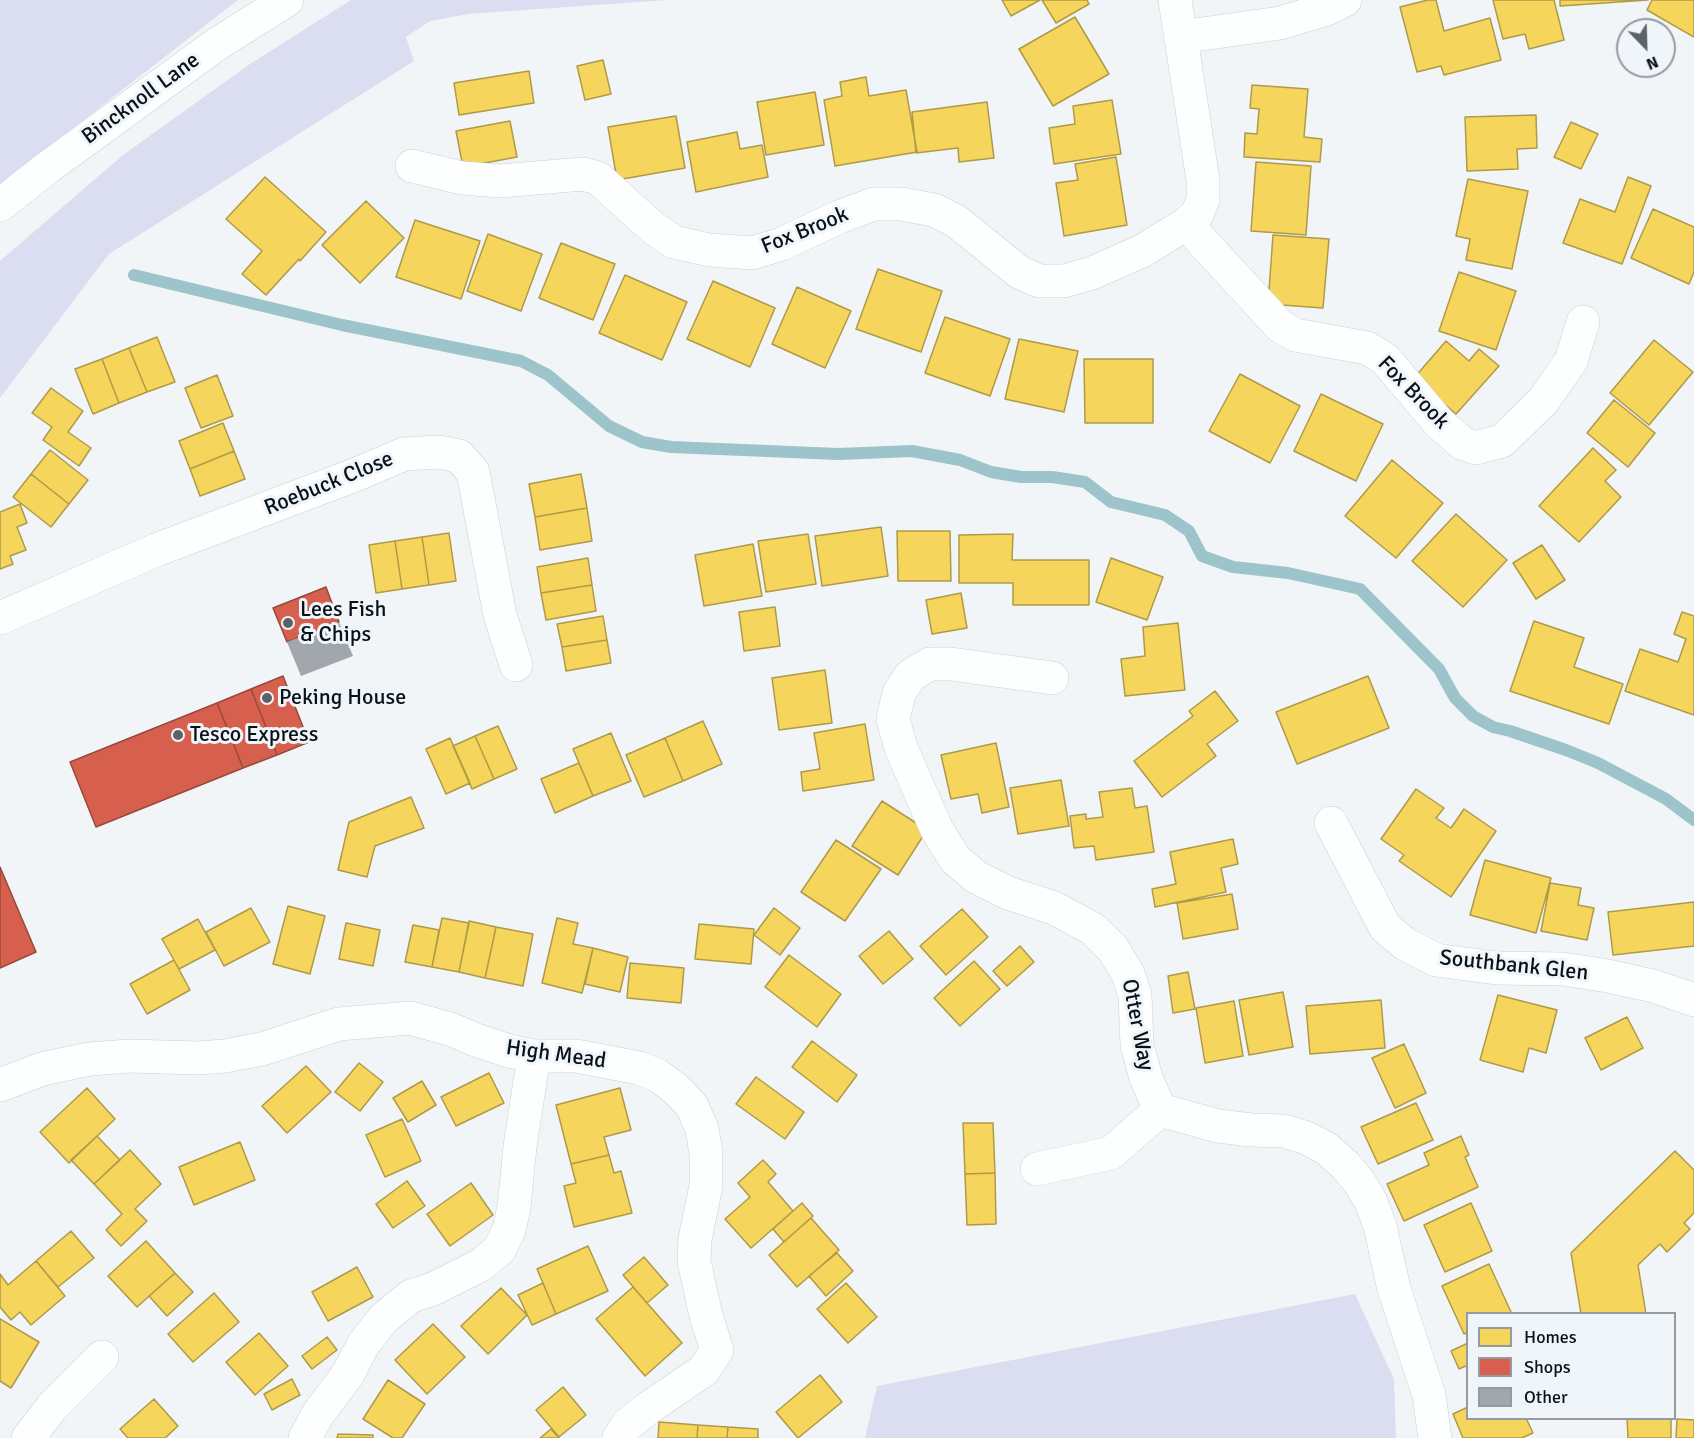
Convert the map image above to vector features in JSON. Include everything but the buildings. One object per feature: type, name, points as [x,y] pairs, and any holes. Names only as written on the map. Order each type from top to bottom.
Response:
[{"type":"street","name":"Bincknoll Lane","points":[[0,205],[217,44],[287,0]]},
{"type":"street","name":"Fox Brook","points":[[412,166],[462,178],[500,181],[583,174],[598,178],[674,242],[709,250],[752,253],[782,244],[839,217],[874,204],[902,204],[934,210],[956,221],[1019,272],[1039,281],[1064,281],[1092,273],[1142,252],[1186,224],[1197,214],[1203,200],[1203,180],[1175,0]]},
{"type":"street","points":[[1181,37],[1280,23],[1327,9],[1345,0]]},
{"type":"street","name":"Fox Brook","points":[[1186,224],[1280,326],[1295,335],[1367,348],[1376,353],[1385,359],[1439,423],[1462,443],[1476,448],[1503,441],[1543,400],[1570,361],[1583,322]]},
{"type":"street","name":"Roebuck Close","points":[[0,618],[113,567],[404,454],[439,452],[459,456],[473,472],[500,615],[516,665]]},
{"type":"street","name":"Otter Way","points":[[1052,678],[951,664],[930,664],[911,675],[899,693],[893,719],[901,748],[937,830],[955,859],[976,877],[1008,893],[1054,908],[1093,929],[1113,950],[1128,974],[1135,995],[1137,1045],[1146,1078],[1160,1110]]},
{"type":"street","name":"Southbank Glen","points":[[1331,823],[1385,927],[1405,944],[1436,960],[1496,968],[1563,969],[1653,986],[1694,1000]]},
{"type":"street","name":"High Mead","points":[[0,1085],[42,1069],[89,1059],[129,1056],[197,1058],[225,1056],[262,1049],[339,1024],[410,1018],[450,1029],[476,1041],[509,1051],[534,1056],[576,1056],[639,1068],[657,1075],[676,1089],[692,1106],[702,1129],[706,1153],[706,1186],[695,1239],[694,1261],[706,1316],[717,1350],[704,1370],[647,1408],[628,1424],[619,1438]]},
{"type":"street","points":[[305,1438],[318,1414],[348,1374],[363,1345],[382,1319],[411,1296],[433,1289],[481,1265],[499,1250],[509,1230],[514,1207],[520,1146],[534,1056]]},
{"type":"street","points":[[1036,1169],[1111,1153],[1160,1110],[1218,1126],[1284,1131],[1307,1138],[1327,1149],[1360,1183],[1371,1202],[1380,1226],[1394,1289],[1429,1395],[1435,1438]]},
{"type":"street","points":[[28,1438],[52,1407],[102,1357]]},
{"type":"shaded area","points":[[0,0],[238,0],[0,185]]},
{"type":"shaded area","points":[[351,0],[667,0],[468,14],[430,21],[406,37],[414,61],[109,254],[0,398],[0,261],[123,155],[250,64]]},
{"type":"shaded area","points":[[1355,1294],[1394,1379],[1396,1438],[865,1438],[877,1386]]},
{"type":"waterway","points":[[134,275],[342,325],[521,361],[548,375],[609,426],[642,442],[671,447],[838,454],[912,451],[960,460],[991,472],[1085,482],[1111,502],[1165,515],[1189,531],[1202,556],[1233,567],[1288,573],[1360,589],[1439,669],[1455,698],[1473,716],[1493,727],[1566,750],[1598,763],[1666,799],[1694,820]]},
{"type":"place","name":"Lees Fish & Chips","points":[[288,623]]},
{"type":"place","name":"Peking House","points":[[267,698]]},
{"type":"place","name":"Tesco Express","points":[[178,735]]}]
